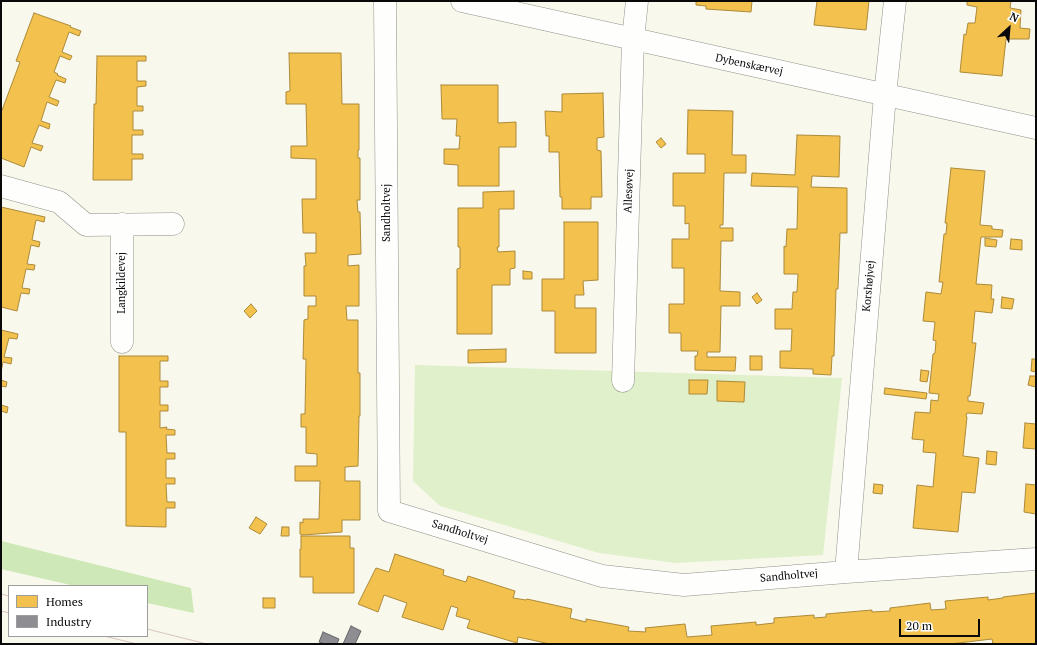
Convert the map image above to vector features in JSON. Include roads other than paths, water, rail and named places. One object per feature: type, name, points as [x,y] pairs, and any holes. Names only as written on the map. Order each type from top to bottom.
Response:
[{"type":"street","name":"Sandholtvej","points":[[385,1],[389,511],[602,576],[684,585],[1036,558]]},
{"type":"street","name":"Dybenskærvej","points":[[462,1],[1036,128]]},
{"type":"street","name":"Allesøvej","points":[[623,381],[633,39],[637,1]]},
{"type":"street","name":"Korshøjvej","points":[[846,572],[885,95],[895,1]]},
{"type":"street","points":[[1,186],[59,202],[86,225],[173,224]]},
{"type":"street","name":"Langkildevej","points":[[122,224],[122,342]]},
{"type":"tram line","points":[[1,594],[8,596]]},
{"type":"tram line","points":[[1,611],[8,613]]},
{"type":"tram line","points":[[148,629],[207,644]]},
{"type":"tram line","points":[[108,637],[137,644]]}]
